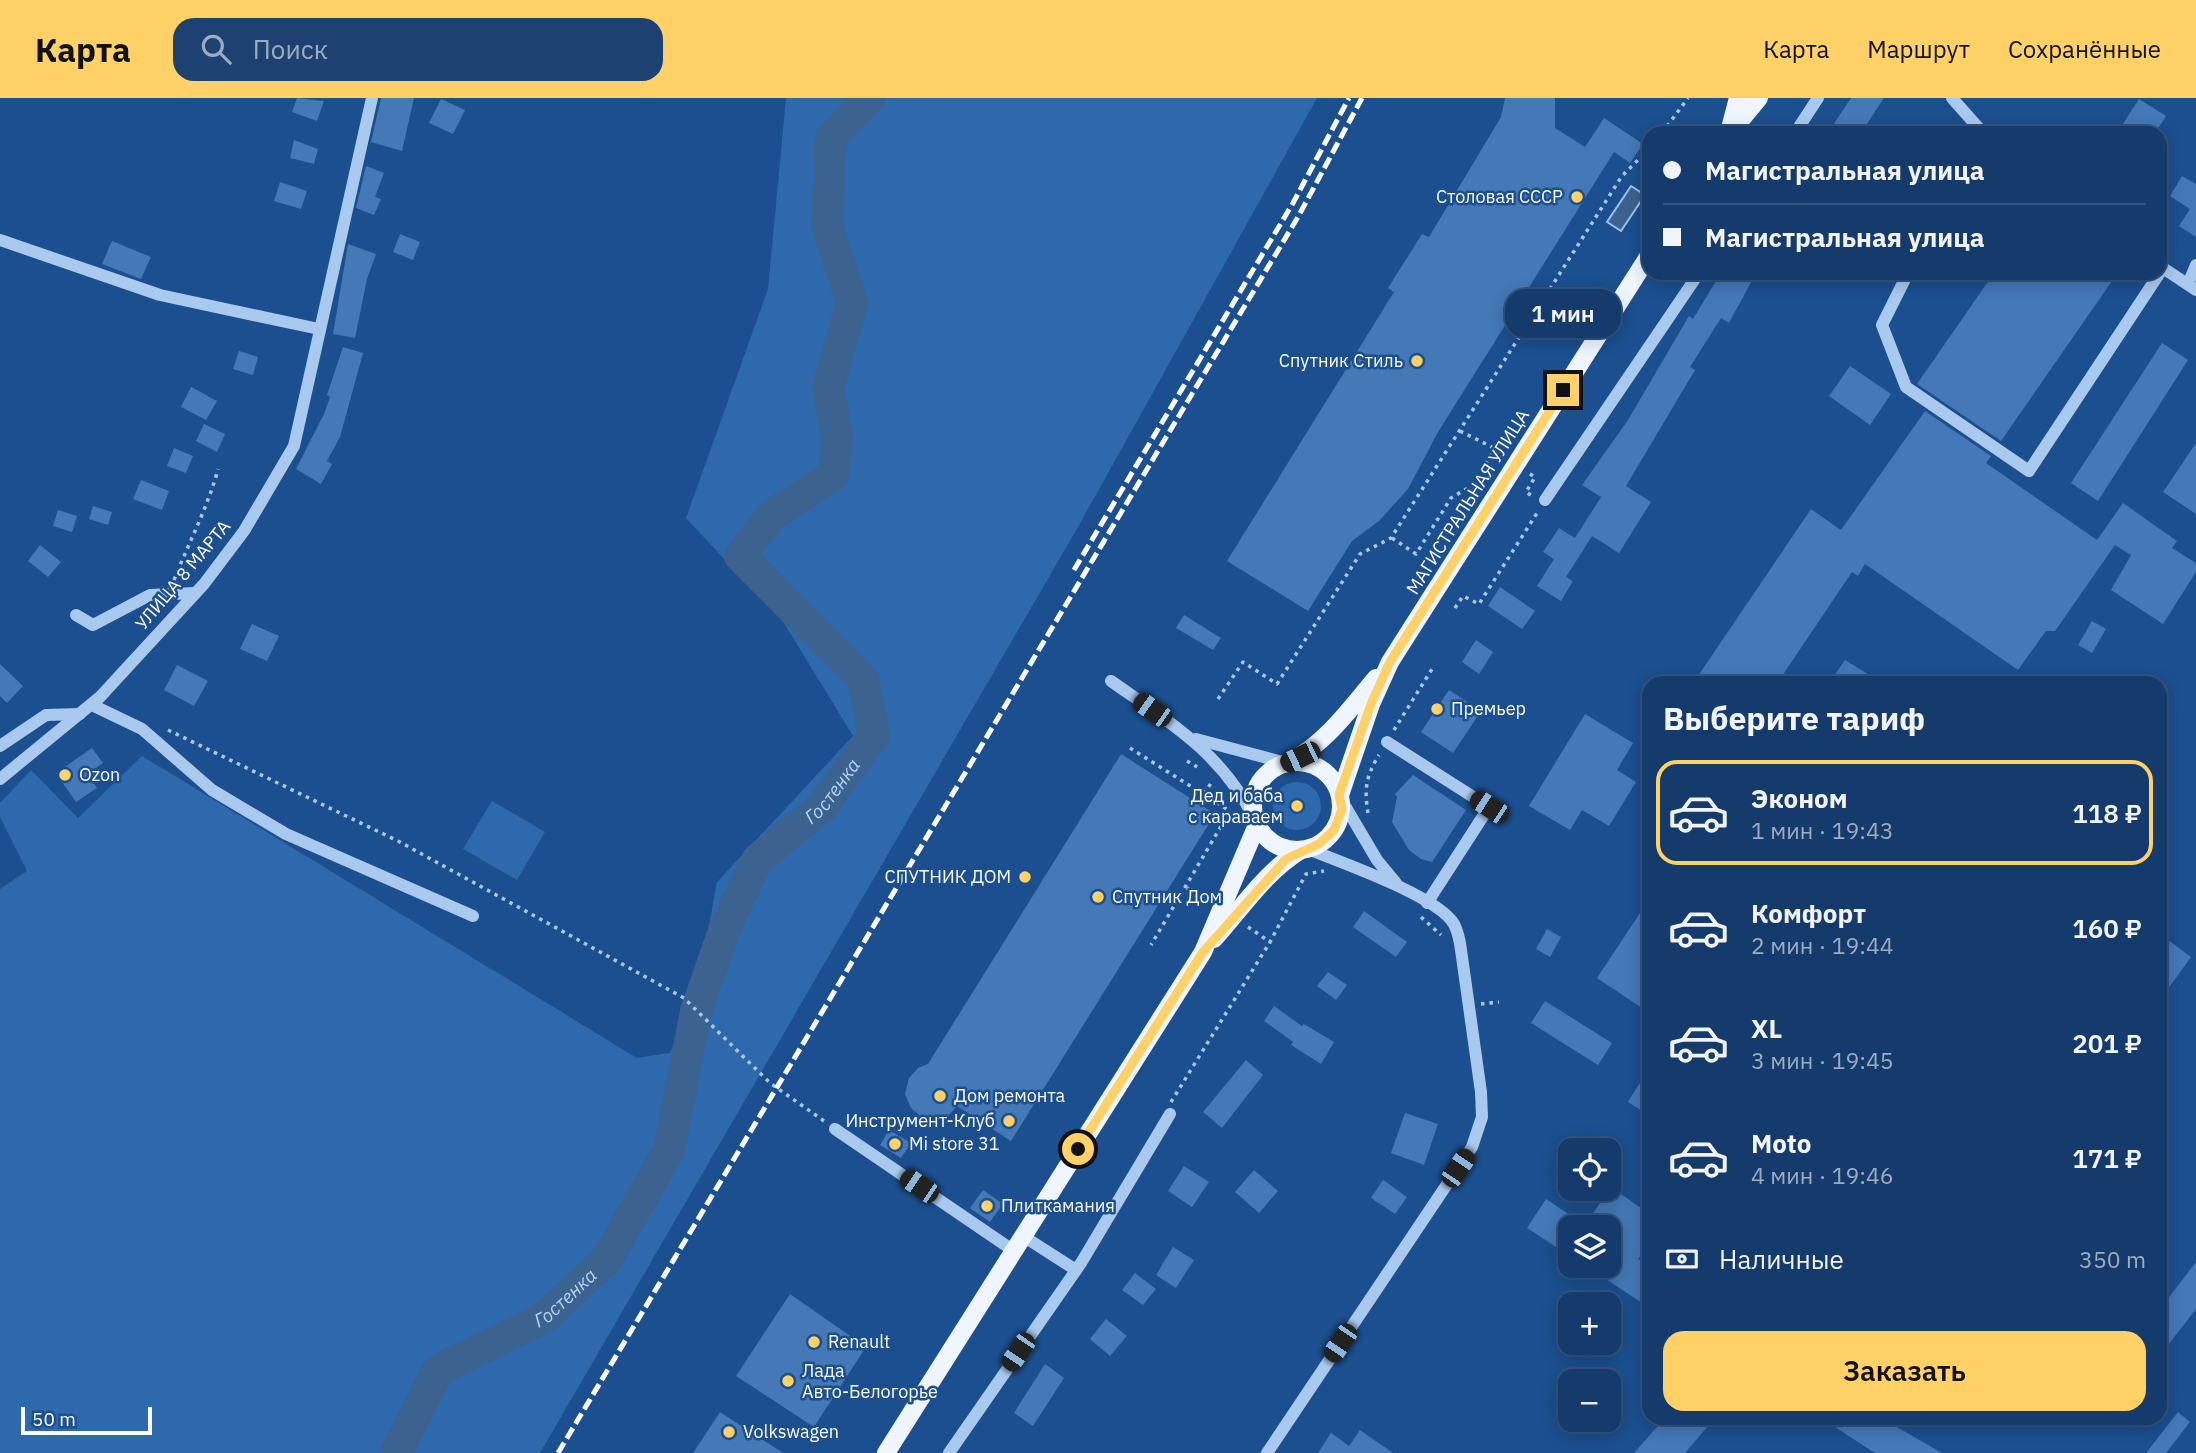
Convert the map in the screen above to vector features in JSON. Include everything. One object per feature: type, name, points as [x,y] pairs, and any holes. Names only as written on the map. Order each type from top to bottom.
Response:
[{"type":"main road","points":[[1731,126],[1738,98]]},
{"type":"main road","points":[[1735,126],[1759,98]]},
{"type":"main road","name":"МАГИСТРАЛЬНАЯ УЛИЦА","points":[[886,1453],[1228,914],[1273,871],[1305,849],[1319,844],[1334,830],[1342,809],[1340,797],[1371,704],[1390,662],[1642,266]]},
{"type":"main road","name":"МАГИСТРАЛЬНАЯ УЛИЦА","points":[[1228,914],[1255,822],[1253,800],[1259,782],[1272,769],[1300,757],[1332,729],[1390,662]]},
{"type":"main road","points":[[1286,763],[1299,762],[1317,766],[1331,778],[1340,797]]},
{"type":"main road","points":[[1255,822],[1275,844],[1305,849]]},
{"type":"street","name":"УЛИЦА 8 МАРТА","points":[[0,779],[92,705],[195,593],[244,531],[294,446],[372,98]]},
{"type":"street","points":[[1800,126],[1818,98]]},
{"type":"street","points":[[1952,98],[1976,126]]},
{"type":"street","points":[[0,240],[160,295],[320,329]]},
{"type":"street","points":[[2167,271],[2192,287],[2196,265]]},
{"type":"street","points":[[1545,500],[1694,280]]},
{"type":"street","points":[[1905,280],[1882,326],[1906,387],[2029,471],[2153,280]]},
{"type":"street","points":[[76,615],[93,625],[150,595],[195,593]]},
{"type":"street","points":[[1111,681],[1192,738],[1229,775],[1255,822]]},
{"type":"street","points":[[92,705],[142,729],[212,790],[286,834],[473,916]]},
{"type":"street","points":[[0,747],[46,715],[80,714]]},
{"type":"street","points":[[1192,738],[1286,763]]},
{"type":"street","points":[[1387,742],[1489,807],[1427,903]]},
{"type":"street","points":[[1340,797],[1366,842],[1399,886]]},
{"type":"street","points":[[1267,1453],[1477,1136],[1482,1118],[1481,1092],[1461,950],[1453,923],[1399,886],[1305,849]]},
{"type":"street","points":[[949,1453],[1076,1270],[1170,1114]]},
{"type":"street","points":[[835,1129],[1018,1243],[1076,1270]]},
{"type":"path","points":[[1667,126],[1688,98]]},
{"type":"path","points":[[1218,699],[1244,662],[1277,684],[1360,554],[1391,538],[1622,176],[1642,156]]},
{"type":"path","points":[[1460,430],[1492,447],[1493,452]]},
{"type":"path","points":[[168,594],[196,525],[208,504],[218,469]]},
{"type":"path","points":[[1455,608],[1464,596],[1479,604],[1545,500]]},
{"type":"path","points":[[1366,842],[1371,835],[1364,789],[1368,772],[1432,668]]},
{"type":"path","points":[[162,727],[398,841],[684,998],[729,1039],[770,1083],[835,1129]]},
{"type":"path","points":[[1130,748],[1230,811],[1151,945]]},
{"type":"path","points":[[1204,794],[1214,778]]},
{"type":"path","points":[[1170,1114],[1171,1101],[1270,942],[1306,874],[1328,871]]},
{"type":"path","points":[[1187,888],[1270,942]]},
{"type":"path","points":[[1420,916],[1447,941]]},
{"type":"path","points":[[1469,1005],[1499,1002]]},
{"type":"shaded area","points":[[786,98],[1317,98],[1078,527],[540,1453],[0,1453],[0,889],[27,871],[0,817],[0,803],[31,770],[78,818],[142,756],[637,1058],[669,1053],[691,1024],[717,882],[853,736],[784,623],[686,518],[768,289]]},
{"type":"shaded area","points":[[1631,186],[1642,193],[1642,200],[1621,231],[1607,222]]},
{"type":"shaded area","points":[[1297,782],[1314,789],[1321,806],[1314,823],[1297,830],[1280,823],[1273,806],[1280,789]]},
{"type":"shaded area","points":[[492,801],[545,832],[517,880],[463,849]]},
{"type":"building","points":[[297,98],[324,101],[317,121],[292,112]]},
{"type":"building","points":[[381,98],[414,98],[402,151],[371,142]]},
{"type":"building","name":"Спутник Стиль","points":[[1505,98],[1555,98],[1555,128],[1585,147],[1604,118],[1642,145],[1630,163],[1614,152],[1438,432],[1408,489],[1379,521],[1352,541],[1308,611],[1227,561],[1394,292],[1388,288],[1422,234],[1429,237],[1501,117]]},
{"type":"building","points":[[1851,98],[1884,98],[1866,126],[1833,125]]},
{"type":"building","points":[[441,99],[465,110],[453,134],[429,123]]},
{"type":"building","points":[[2139,99],[2166,116],[2160,126],[2122,126]]},
{"type":"building","points":[[294,140],[318,149],[314,164],[290,158]]},
{"type":"building","points":[[366,166],[384,173],[375,197],[381,199],[374,215],[356,208]]},
{"type":"building","points":[[2182,176],[2196,184],[2196,237],[2179,226],[2190,209],[2170,196]]},
{"type":"building","points":[[280,182],[307,191],[301,209],[274,201]]},
{"type":"building","points":[[400,234],[420,242],[413,260],[393,252]]},
{"type":"building","points":[[112,241],[151,257],[141,279],[102,264]]},
{"type":"building","points":[[348,244],[376,254],[367,279],[355,338],[333,334]]},
{"type":"building","points":[[1717,280],[1752,280],[1729,323],[1721,318],[1690,367],[1695,370],[1626,486],[1651,502],[1619,553],[1592,536],[1566,577],[1573,581],[1561,601],[1537,586],[1554,559],[1543,552],[1559,528],[1575,538],[1601,497],[1582,485],[1628,420],[1689,316],[1693,319]]},
{"type":"building","points":[[1989,280],[2112,281],[2001,441],[1917,384]]},
{"type":"building","points":[[2162,343],[2188,360],[2098,501],[2071,483]]},
{"type":"building","points":[[343,347],[363,353],[340,437],[327,461],[332,464],[321,484],[296,469],[324,414],[330,397],[327,395]]},
{"type":"building","points":[[239,351],[258,357],[253,375],[233,369]]},
{"type":"building","points":[[1850,366],[1891,394],[1870,425],[1829,396]]},
{"type":"building","points":[[191,387],[217,401],[206,420],[181,407]]},
{"type":"building","points":[[1925,411],[1991,456],[1986,463],[2097,540],[2123,503],[2177,541],[2172,548],[2196,563],[2196,572],[2163,624],[2111,590],[2131,555],[2115,545],[2055,631],[2046,631],[2018,670],[1865,564],[1858,576],[1852,572],[1782,676],[1698,676],[1811,509],[1841,530]]},
{"type":"building","points":[[204,424],[225,434],[217,452],[196,441]]},
{"type":"building","points":[[2196,443],[2196,514],[2163,492]]},
{"type":"building","points":[[174,448],[193,456],[186,473],[167,466]]},
{"type":"building","points":[[141,480],[169,491],[162,510],[133,499]]},
{"type":"building","points":[[93,506],[112,512],[108,525],[89,519]]},
{"type":"building","points":[[58,510],[77,516],[72,532],[53,526]]},
{"type":"building","points":[[40,545],[61,562],[48,577],[28,561]]},
{"type":"building","points":[[1500,587],[1535,611],[1522,629],[1488,606]]},
{"type":"building","points":[[1184,615],[1221,638],[1213,650],[1176,628]]},
{"type":"building","points":[[2092,621],[2106,629],[2092,653],[2078,645]]},
{"type":"building","points":[[252,624],[279,636],[267,661],[240,649]]},
{"type":"building","points":[[1476,640],[1493,652],[1479,674],[1462,662]]},
{"type":"building","points":[[1845,660],[1871,676],[1834,676]]},
{"type":"building","points":[[0,664],[23,686],[7,703],[0,696]]},
{"type":"building","points":[[177,665],[208,681],[194,706],[164,690]]},
{"type":"building","points":[[1449,690],[1481,711],[1453,753],[1421,732]]},
{"type":"building","points":[[1585,714],[1633,743],[1617,770],[1636,782],[1609,826],[1582,810],[1570,830],[1529,806]]},
{"type":"building","points":[[92,748],[103,763],[87,774],[97,788],[76,802],[56,773]]},
{"type":"building","name":"Спутник Дом","points":[[1121,754],[1215,814],[1011,1141],[957,1106],[948,1116],[935,1119],[920,1116],[911,1108],[905,1094],[909,1078],[918,1068],[928,1064]]},
{"type":"building","points":[[1413,775],[1466,810],[1432,862],[1421,859],[1409,850],[1392,822],[1397,797],[1395,794]]},
{"type":"building","points":[[1642,910],[1642,1008],[1597,978]]},
{"type":"building","points":[[1364,911],[1407,942],[1396,957],[1353,927]]},
{"type":"building","points":[[1547,929],[1561,937],[1550,957],[1536,949]]},
{"type":"building","points":[[2167,939],[2191,957],[2167,990]]},
{"type":"building","points":[[1328,972],[1347,985],[1336,1000],[1317,986]]},
{"type":"building","points":[[1545,1001],[1612,1043],[1598,1065],[1531,1023]]},
{"type":"building","points":[[1274,1006],[1302,1026],[1304,1024],[1334,1042],[1321,1064],[1291,1045],[1293,1042],[1264,1021]]},
{"type":"building","points":[[1246,1060],[1263,1075],[1222,1128],[1203,1112]]},
{"type":"building","points":[[1642,1080],[1642,1111],[1628,1102]]},
{"type":"building","points":[[1405,1113],[1438,1124],[1424,1165],[1391,1153]]},
{"type":"building","name":"Mi store 31","points":[[889,1130],[911,1143],[901,1158],[880,1145]]},
{"type":"building","points":[[1184,1166],[1209,1182],[1192,1207],[1168,1191]]},
{"type":"building","points":[[1254,1170],[1278,1191],[1259,1213],[1235,1192]]},
{"type":"building","points":[[1383,1180],[1407,1197],[1395,1214],[1371,1198]]},
{"type":"building","name":"Плиткамания","points":[[983,1190],[1003,1204],[990,1222],[970,1208]]},
{"type":"building","points":[[1621,1194],[1642,1209],[1642,1253],[1638,1259],[1642,1262],[1642,1303],[1604,1278],[1621,1278],[1621,1215],[1592,1215],[1601,1201],[1621,1201]]},
{"type":"building","points":[[1546,1199],[1570,1215],[1558,1215],[1558,1248],[1527,1228]]},
{"type":"building","points":[[1173,1247],[1194,1260],[1176,1288],[1156,1275]]},
{"type":"building","points":[[2196,1262],[2196,1309],[2168,1345],[2167,1300]]},
{"type":"building","points":[[1135,1273],[1156,1289],[1143,1305],[1122,1290]]},
{"type":"building","points":[[790,1294],[866,1347],[814,1427],[736,1376]]},
{"type":"building","points":[[1106,1319],[1127,1336],[1110,1356],[1090,1339]]},
{"type":"building","points":[[1045,1364],[1064,1378],[1033,1426],[1014,1413]]},
{"type":"building","name":"Volkswagen","points":[[720,1412],[783,1453],[693,1453]]},
{"type":"building","points":[[2178,1412],[2190,1422],[2166,1453],[2146,1453]]},
{"type":"building","points":[[1659,1425],[1709,1425],[1685,1453],[1634,1453]]},
{"type":"building","points":[[1832,1425],[1893,1425],[1942,1453],[1875,1453]]},
{"type":"building","points":[[1360,1430],[1393,1453],[1318,1453],[1331,1433],[1349,1446]]},
{"type":"waterway","name":"Гостенка","points":[[396,1453],[438,1370],[545,1317],[607,1259],[669,1150],[696,1011],[725,928],[757,860],[821,808],[874,735],[863,679],[740,556],[771,516],[834,475],[837,435],[828,387],[852,303],[827,226],[831,138],[869,98]]},
{"type":"railway","points":[[1074,570],[1293,203],[1349,98]]},
{"type":"railway","points":[[558,1453],[1298,217],[1362,98]]},
{"type":"place","name":"Столовая СССР","points":[[1577,197]]},
{"type":"place","name":"Спутник Стиль","points":[[1417,361]]},
{"type":"place","name":"Премьер","points":[[1437,709]]},
{"type":"place","name":"Ozon","points":[[65,775]]},
{"type":"place","name":"Дед и баба с караваем","points":[[1297,806]]},
{"type":"place","name":"СПУТНИК ДОМ","points":[[1025,877]]},
{"type":"place","name":"Спутник Дом","points":[[1098,897]]},
{"type":"place","name":"Дом ремонта","points":[[940,1096]]},
{"type":"place","name":"Инструмент-Клуб","points":[[1009,1121]]},
{"type":"place","name":"Mi store 31","points":[[895,1144]]},
{"type":"place","name":"Плиткамания","points":[[987,1206]]},
{"type":"place","name":"Renault","points":[[814,1342]]},
{"type":"place","name":"Лада Авто-Белогорье","points":[[788,1381]]},
{"type":"place","name":"Volkswagen","points":[[729,1432]]},
{"type":"route","points":[[1078,1149],[1203,952],[1259,886],[1286,859],[1319,844],[1334,830],[1342,809],[1339,795],[1348,777],[1371,704],[1390,662],[1563,390]]}]
